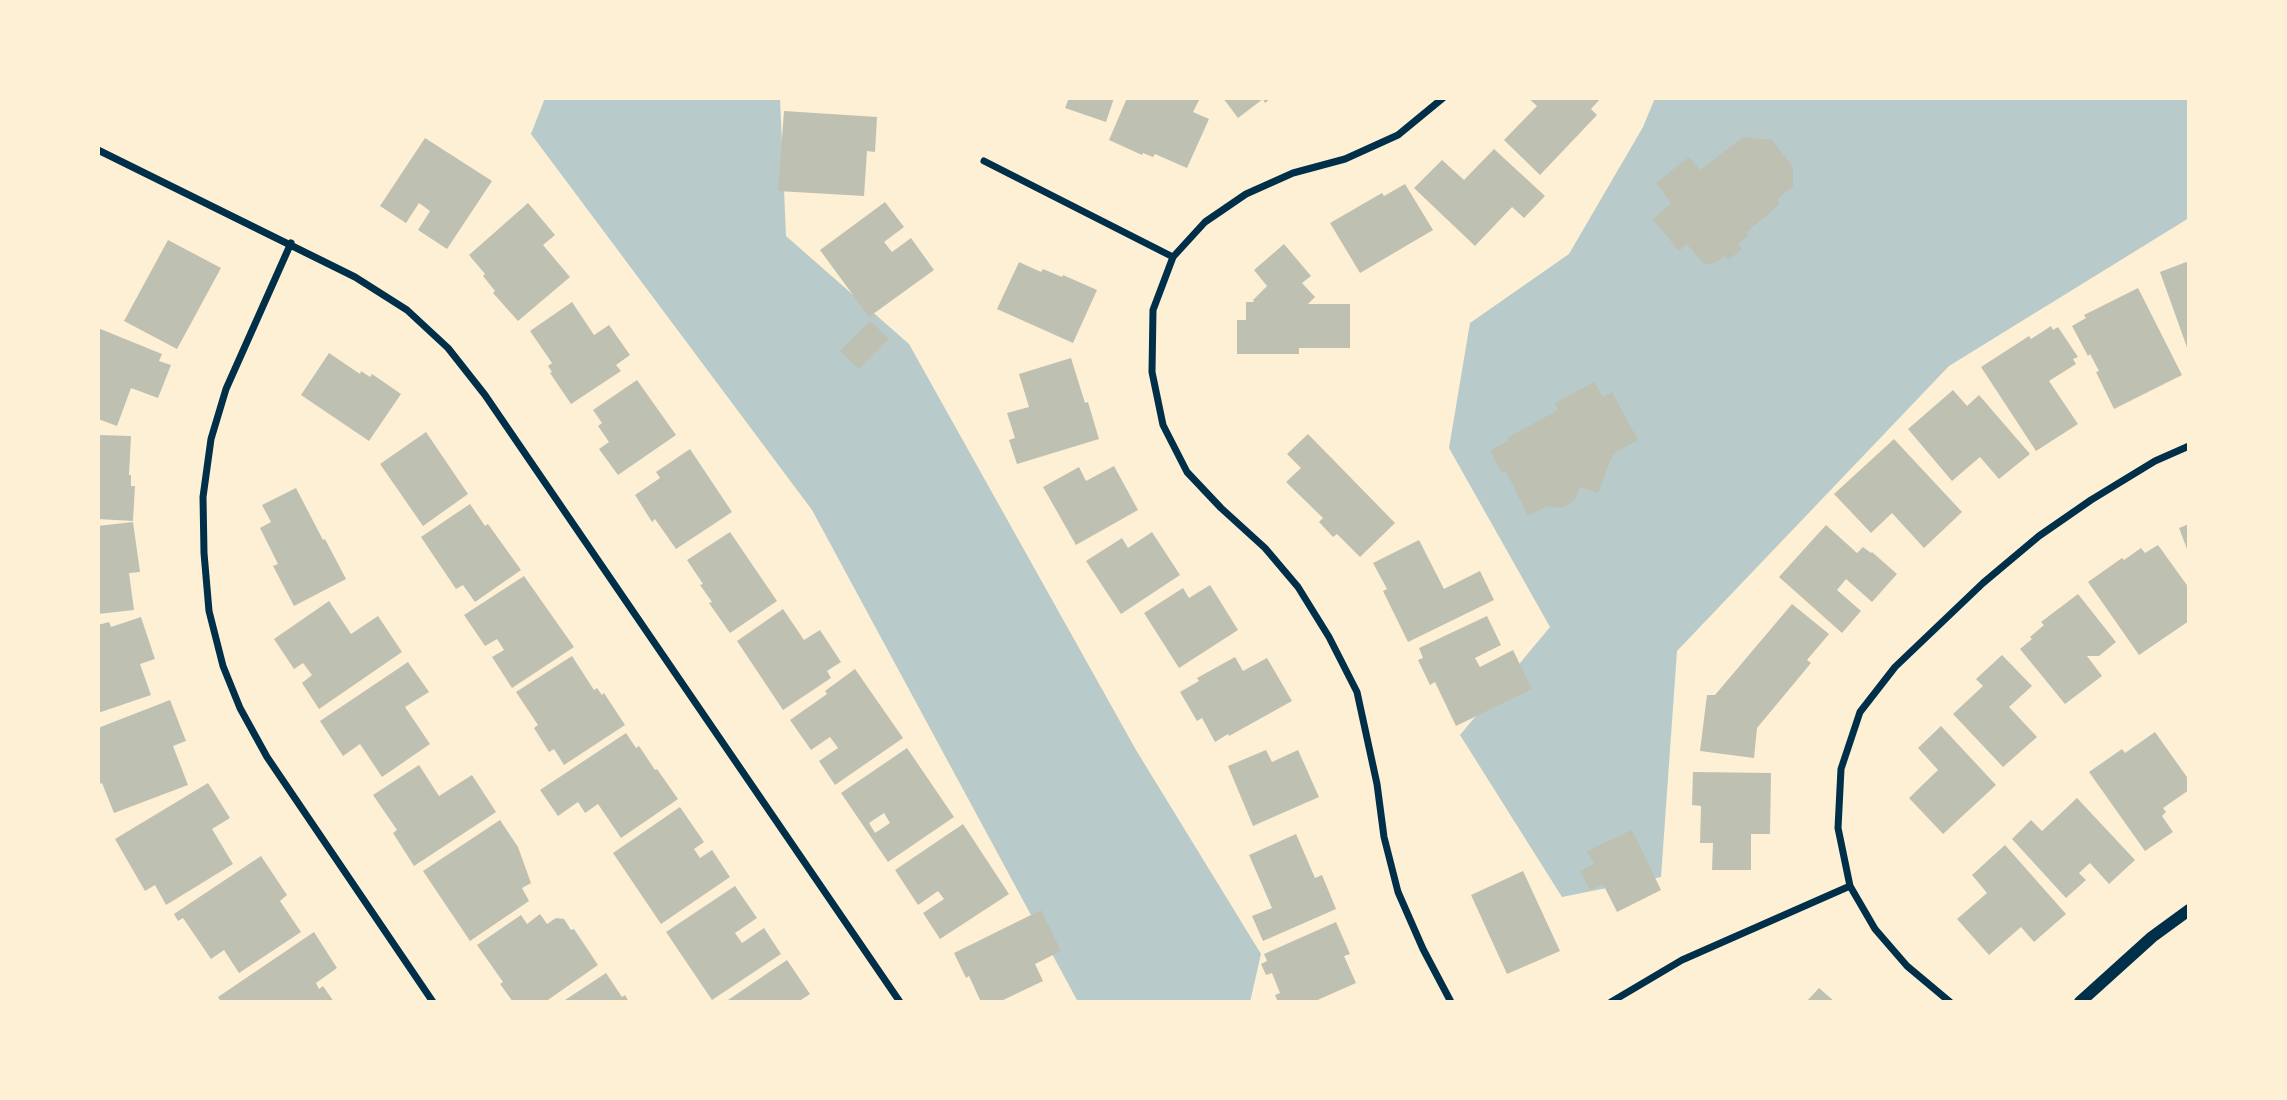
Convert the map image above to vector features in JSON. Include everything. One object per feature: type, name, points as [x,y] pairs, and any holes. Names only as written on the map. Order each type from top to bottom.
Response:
[{"type":"street","points":[[1443,98],[1398,135],[1345,159],[1293,173],[1246,194],[1205,222],[1173,257],[1153,310],[1152,372],[1163,425],[1187,472],[1265,548],[1298,587],[1329,637],[1357,692],[1377,784],[1384,837],[1398,892],[1423,949],[1451,1002]]},
{"type":"street","points":[[98,149],[355,276],[407,310],[448,348],[493,406],[900,1002]]},
{"type":"street","points":[[984,161],[1173,257]]},
{"type":"street","points":[[291,243],[226,389],[211,439],[203,496],[209,611],[223,666],[247,721],[267,757],[433,1002]]},
{"type":"street","points":[[1950,1002],[1907,966],[1891,948],[1875,929],[1850,886],[1838,828],[1841,769],[1860,712],[1895,667],[1983,583],[2039,536],[2155,461],[2189,446]]},
{"type":"street","points":[[1611,1002],[1682,960],[1850,886]]},
{"type":"street","points":[[2080,1002],[2152,937],[2189,911]]},
{"type":"shaded area","points":[[545,98],[780,98],[786,236],[909,344],[1136,750],[1261,954],[1250,1002],[1078,1002],[812,510],[531,134]]},
{"type":"shaded area","points":[[1655,98],[2189,98],[2189,218],[1949,366],[1677,651],[1661,877],[1562,897],[1460,735],[1550,627],[1449,448],[1470,323],[1569,254],[1643,127]]},
{"type":"building","points":[[1069,98],[1114,98],[1106,122],[1065,108]]},
{"type":"building","points":[[1127,98],[1200,98],[1193,112],[1209,119],[1187,168],[1155,154],[1153,157],[1143,153],[1142,155],[1109,140]]},
{"type":"building","points":[[1223,98],[1271,98],[1265,103],[1263,99],[1238,118]]},
{"type":"building","points":[[1528,98],[1601,98],[1591,109],[1597,115],[1540,175],[1504,140],[1537,106]]},
{"type":"building","points":[[784,111],[877,117],[875,152],[867,151],[864,196],[778,191]]},
{"type":"building","points":[[1743,137],[1772,140],[1793,167],[1793,187],[1778,198],[1779,205],[1748,231],[1748,236],[1738,244],[1742,249],[1728,260],[1724,256],[1715,263],[1704,264],[1687,244],[1679,251],[1653,219],[1671,203],[1656,183],[1689,157],[1700,170]]},
{"type":"building","points":[[425,138],[492,181],[447,249],[418,230],[430,211],[419,203],[406,223],[380,206]]},
{"type":"building","points":[[1494,149],[1545,196],[1524,218],[1512,207],[1475,246],[1414,188],[1442,160],[1464,180]]},
{"type":"building","points":[[1405,184],[1433,230],[1360,273],[1330,223],[1382,193],[1384,196]]},
{"type":"building","points":[[885,202],[904,227],[884,242],[892,252],[911,238],[934,270],[869,317],[820,250]]},
{"type":"building","points":[[528,203],[555,235],[543,245],[570,277],[518,321],[493,293],[495,291],[483,276],[485,274],[469,255]]},
{"type":"building","points":[[168,240],[221,268],[177,349],[124,321]]},
{"type":"building","points":[[1284,244],[1311,276],[1302,283],[1315,297],[1308,304],[1350,304],[1350,348],[1299,348],[1299,354],[1237,354],[1237,320],[1246,320],[1246,302],[1254,302],[1267,286],[1254,270]]},
{"type":"building","points":[[2189,261],[2189,353],[2160,272]]},
{"type":"building","points":[[1019,262],[1041,272],[1043,269],[1062,277],[1063,275],[1097,290],[1073,343],[997,309]]},
{"type":"building","points":[[2138,288],[2182,375],[2114,409],[2096,372],[2099,371],[2072,326],[2086,318],[2084,315]]},
{"type":"building","points":[[572,302],[594,335],[609,325],[630,355],[616,365],[621,371],[571,404],[550,373],[552,372],[548,366],[552,363],[530,331]]},
{"type":"building","points":[[870,321],[889,339],[859,369],[840,351]]},
{"type":"building","points":[[2051,326],[2053,330],[2058,327],[2078,357],[2073,359],[2076,364],[2049,381],[2078,424],[2036,451],[1981,367],[2029,336],[2031,339]]},
{"type":"building","points":[[98,328],[162,354],[159,361],[171,365],[158,398],[131,388],[117,426],[98,419]]},
{"type":"building","points":[[329,353],[360,374],[361,371],[370,377],[372,374],[401,394],[369,441],[301,395]]},
{"type":"building","points":[[1071,358],[1099,439],[1017,464],[1009,440],[1015,438],[1007,413],[1029,407],[1019,374]]},
{"type":"building","points":[[637,380],[676,435],[618,475],[599,449],[609,442],[598,426],[602,423],[593,410]]},
{"type":"building","points":[[1594,382],[1603,397],[1612,392],[1638,440],[1613,454],[1598,493],[1580,487],[1575,499],[1568,505],[1559,508],[1547,506],[1528,516],[1506,471],[1502,473],[1490,451],[1508,441],[1507,438],[1558,410],[1555,403]]},
{"type":"building","points":[[1953,390],[1967,406],[1979,395],[2030,454],[1999,479],[1980,457],[1952,481],[1908,429]]},
{"type":"building","points":[[426,432],[468,494],[423,526],[380,464]]},
{"type":"building","points":[[1308,434],[1395,523],[1360,557],[1337,534],[1333,537],[1319,522],[1323,518],[1286,482],[1301,468],[1287,454]]},
{"type":"building","points":[[98,435],[131,436],[129,475],[131,486],[135,486],[133,521],[98,519]]},
{"type":"building","points":[[1894,439],[1962,512],[1924,548],[1892,513],[1871,533],[1834,494]]},
{"type":"building","points":[[690,449],[732,512],[676,549],[655,519],[652,522],[635,495],[660,478],[656,472]]},
{"type":"building","points":[[1114,466],[1138,510],[1076,545],[1043,487],[1079,467],[1086,481]]},
{"type":"building","points":[[296,488],[346,579],[294,606],[273,566],[278,564],[260,528],[271,522],[262,505]]},
{"type":"building","points":[[470,504],[521,570],[475,602],[463,585],[456,589],[421,537]]},
{"type":"building","points":[[133,522],[140,572],[129,573],[134,610],[98,614],[98,526]]},
{"type":"building","points":[[2189,524],[2189,554],[2179,528]]},
{"type":"building","points":[[1826,525],[1857,553],[1863,547],[1897,574],[1872,602],[1846,579],[1837,590],[1861,611],[1842,633],[1779,577]]},
{"type":"building","points":[[730,532],[777,601],[730,633],[709,603],[712,602],[700,585],[703,584],[687,560]]},
{"type":"building","points":[[1152,532],[1180,575],[1121,614],[1086,561],[1122,538],[1128,548]]},
{"type":"building","points":[[1419,540],[1444,589],[1480,571],[1494,600],[1408,642],[1383,591],[1387,589],[1373,563]]},
{"type":"building","points":[[2158,545],[2189,588],[2189,621],[2139,655],[2088,582],[2122,558],[2124,560],[2141,548],[2145,553]]},
{"type":"building","points":[[524,576],[574,647],[512,688],[492,657],[504,650],[497,639],[485,646],[464,615]]},
{"type":"building","points":[[1210,585],[1238,630],[1179,668],[1144,613],[1183,588],[1189,598]]},
{"type":"building","points":[[2078,594],[2116,642],[2099,656],[2087,656],[2102,676],[2065,704],[2020,649],[2044,625],[2041,622]]},
{"type":"building","points":[[329,601],[351,634],[378,616],[402,652],[319,709],[302,683],[312,675],[303,663],[294,669],[274,639]]},
{"type":"building","points":[[1792,604],[1829,634],[1807,660],[1811,663],[1757,728],[1754,758],[1700,751],[1707,695],[1715,695]]},
{"type":"building","points":[[783,609],[804,640],[820,630],[841,662],[827,671],[831,678],[783,710],[737,641]]},
{"type":"building","points":[[1487,616],[1501,645],[1475,658],[1480,667],[1513,650],[1532,689],[1456,726],[1435,682],[1430,685],[1418,660],[1423,658],[1419,648]]},
{"type":"building","points":[[141,617],[155,659],[140,664],[151,695],[98,713],[98,625],[109,622],[111,627]]},
{"type":"building","points":[[2002,655],[2032,686],[2009,707],[2037,737],[2003,767],[1953,714],[1983,686],[1976,679]]},
{"type":"building","points":[[572,656],[594,690],[597,688],[602,695],[604,693],[625,725],[564,765],[554,749],[549,752],[534,728],[538,725],[516,692]]},
{"type":"building","points":[[1235,657],[1243,671],[1267,658],[1292,701],[1215,742],[1202,718],[1197,721],[1180,692],[1199,681],[1197,678]]},
{"type":"building","points":[[408,662],[429,692],[405,707],[430,744],[382,777],[360,744],[343,756],[320,721]]},
{"type":"building","points":[[855,669],[903,738],[835,785],[819,761],[838,748],[830,737],[811,750],[790,720],[827,694],[825,691]]},
{"type":"building","points":[[170,700],[186,741],[173,746],[188,785],[114,813],[102,783],[98,785],[98,728]]},
{"type":"building","points":[[1941,726],[1996,785],[1943,834],[1909,798],[1938,770],[1918,748]]},
{"type":"building","points":[[2155,732],[2189,780],[2189,790],[2163,808],[2166,812],[2162,816],[2173,832],[2145,851],[2089,772],[2122,749],[2125,753]]},
{"type":"building","points":[[626,733],[636,748],[639,746],[678,799],[621,838],[598,804],[585,813],[578,802],[558,816],[540,790]]},
{"type":"building","points":[[907,748],[954,817],[888,862],[841,793]],"holes":[[[884,813],[890,823],[875,833],[869,823]]]},
{"type":"building","points":[[1266,750],[1272,762],[1298,750],[1319,797],[1253,826],[1228,766]]},
{"type":"building","points":[[419,765],[439,796],[472,775],[496,812],[414,866],[393,833],[397,830],[373,795]]},
{"type":"building","points":[[1693,772],[1771,773],[1770,834],[1751,834],[1751,870],[1712,870],[1713,843],[1700,843],[1701,806],[1692,805]]},
{"type":"building","points":[[208,783],[230,818],[212,829],[233,864],[166,905],[155,885],[145,891],[115,839]]},
{"type":"building","points":[[2077,798],[2135,860],[2109,884],[2090,863],[2079,873],[2086,880],[2066,898],[2012,839],[2031,820],[2042,831]]},
{"type":"building","points":[[680,807],[704,842],[694,849],[700,858],[712,850],[730,877],[661,924],[613,853]]},
{"type":"building","points":[[500,820],[518,847],[531,883],[522,888],[529,901],[470,941],[423,871]]},
{"type":"building","points":[[963,824],[1009,894],[940,939],[923,913],[944,899],[938,891],[918,905],[895,870]]},
{"type":"building","points":[[1632,830],[1661,890],[1617,912],[1603,884],[1590,890],[1580,871],[1594,864],[1587,851]]},
{"type":"building","points":[[1296,834],[1315,878],[1322,875],[1336,909],[1263,941],[1252,916],[1272,908],[1249,855]]},
{"type":"building","points":[[2005,845],[2066,914],[2034,942],[2021,927],[1989,955],[1957,919],[1987,893],[1972,875]]},
{"type":"building","points":[[261,856],[287,895],[280,901],[301,932],[239,973],[224,950],[211,959],[183,918],[178,921],[174,914]]},
{"type":"building","points":[[1523,871],[1560,951],[1507,974],[1471,895]]},
{"type":"building","points":[[735,886],[757,918],[735,933],[742,943],[764,928],[781,954],[712,1000],[666,932]]},
{"type":"building","points":[[1041,910],[1061,951],[1035,964],[1043,981],[999,1002],[981,1002],[954,953]]},
{"type":"building","points":[[540,914],[547,924],[556,918],[564,919],[598,965],[545,1002],[513,1002],[500,984],[503,982],[477,945],[521,915],[527,924]]},
{"type":"building","points":[[1336,922],[1350,954],[1344,956],[1356,983],[1313,1002],[1278,1002],[1275,995],[1280,993],[1272,973],[1266,975],[1261,964],[1267,961],[1264,954]]},
{"type":"building","points":[[314,932],[337,968],[316,983],[319,989],[323,986],[334,1002],[221,1002],[218,997]]},
{"type":"building","points":[[787,960],[810,994],[798,1002],[725,1002]]},
{"type":"building","points":[[606,973],[622,997],[625,995],[629,1002],[562,1002]]},
{"type":"building","points":[[1819,988],[1835,1002],[1806,1002]]}]
